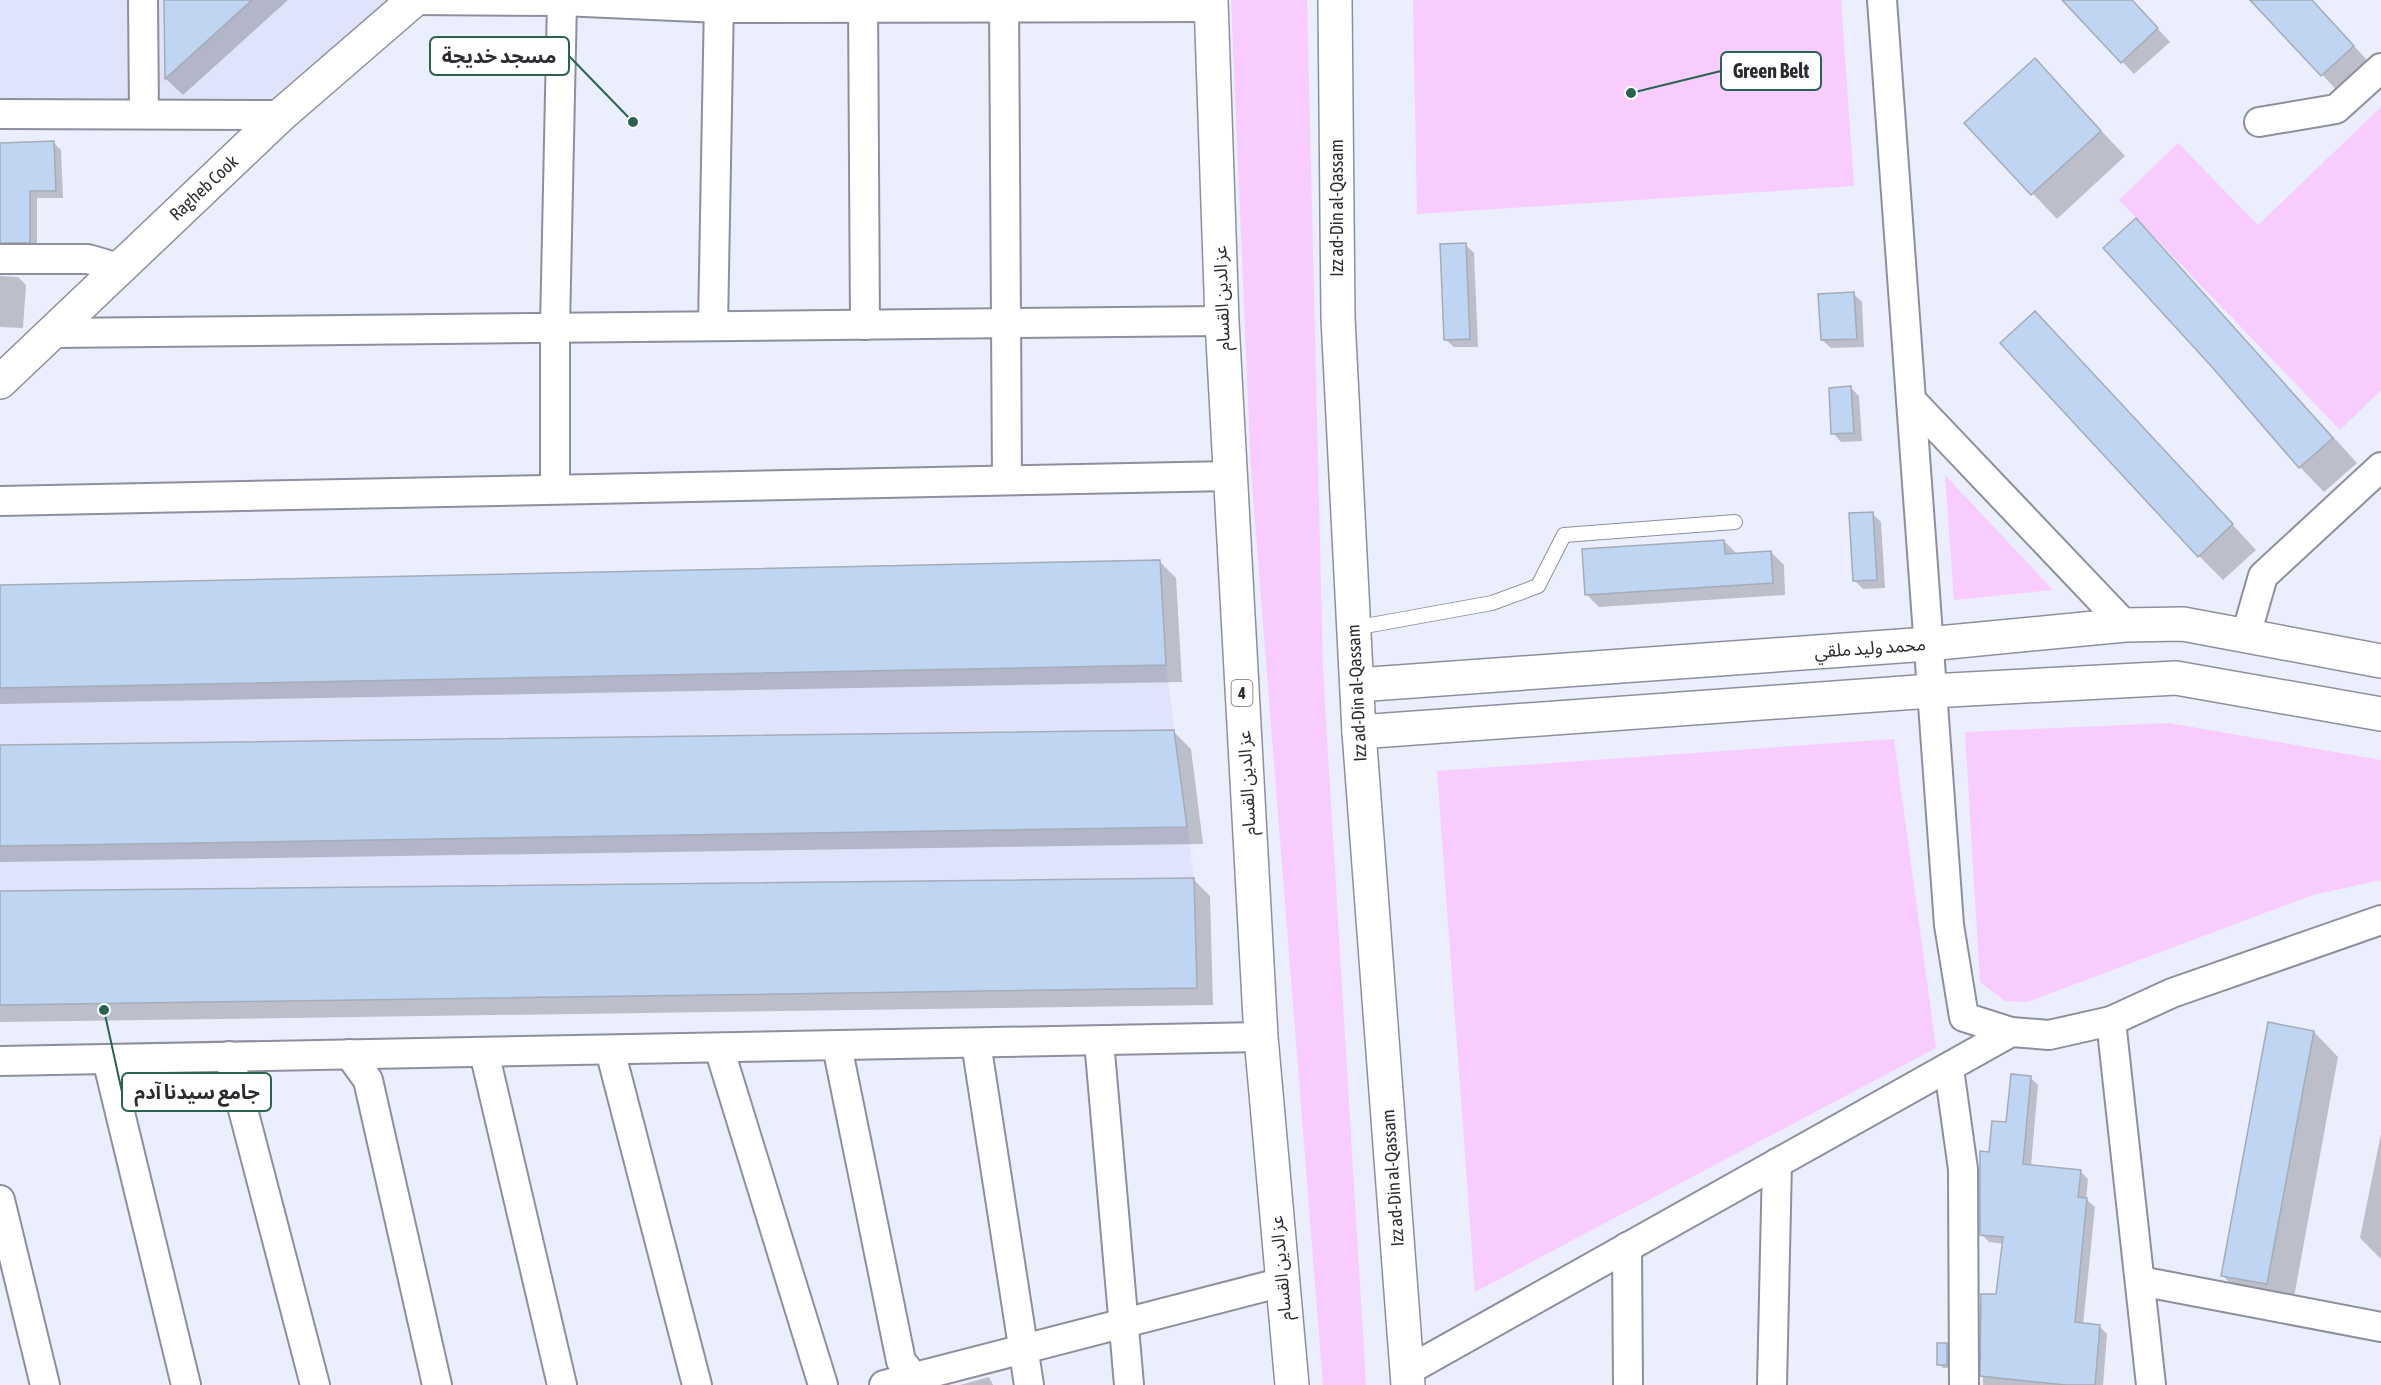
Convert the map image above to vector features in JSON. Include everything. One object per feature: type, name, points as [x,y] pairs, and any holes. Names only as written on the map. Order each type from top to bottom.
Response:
[{"type":"main road","name":"Ragheb Cook","points":[[0,382],[281,115],[414,0]]},
{"type":"main road","name":"Izz ad-Din al-Qassam","points":[[1335,0],[1338,318],[1359,732],[1408,1378]]},
{"type":"main road","name":"عز الدين القسام","points":[[1211,3],[1222,321],[1261,1037],[1292,1385]]},
{"type":"main road","name":"محمد وليد ملقي","points":[[1357,685],[1928,644],[2124,625],[2183,624],[2381,661]]},
{"type":"main road","points":[[1359,732],[1931,691],[2175,678],[2381,714]]},
{"type":"street","points":[[143,0],[144,114]]},
{"type":"street","points":[[414,0],[720,4],[1211,3]]},
{"type":"street","points":[[1882,0],[1949,926],[1964,1017],[2011,1032],[2049,1035],[2111,1021],[2172,993],[2381,920]]},
{"type":"street","points":[[555,489],[555,328],[562,2]]},
{"type":"street","points":[[713,326],[720,4]]},
{"type":"street","points":[[863,4],[865,325]]},
{"type":"street","points":[[1004,4],[1007,480]]},
{"type":"street","points":[[2259,122],[2336,109],[2381,68]]},
{"type":"street","points":[[0,114],[281,115]]},
{"type":"street","points":[[0,259],[88,259],[119,268]]},
{"type":"street","points":[[51,333],[1222,321]]},
{"type":"street","points":[[1911,400],[2124,625]]},
{"type":"street","points":[[2246,635],[2263,576],[2381,466]]},
{"type":"street","points":[[0,501],[1231,476]]},
{"type":"street","points":[[2111,1021],[2151,1385]]},
{"type":"street","points":[[1408,1378],[1627,1247],[1949,1069],[2011,1032]]},
{"type":"street","points":[[0,1060],[1261,1037]]},
{"type":"street","points":[[1099,1041],[1128,1385]]},
{"type":"street","points":[[976,1043],[1029,1385]]},
{"type":"street","points":[[837,1046],[901,1361],[915,1377]]},
{"type":"street","points":[[719,1048],[823,1385]]},
{"type":"street","points":[[610,1050],[698,1385]]},
{"type":"street","points":[[484,1052],[562,1385]]},
{"type":"street","points":[[349,1054],[368,1080],[437,1385]]},
{"type":"street","points":[[229,1056],[315,1385]]},
{"type":"street","points":[[107,1059],[186,1385]]},
{"type":"street","points":[[1949,1069],[1963,1169],[1964,1385]]},
{"type":"street","points":[[1772,1385],[1776,1163]]},
{"type":"street","points":[[0,1200],[5,1242],[45,1385]]},
{"type":"street","points":[[1627,1247],[1628,1385]]},
{"type":"street","points":[[2139,1281],[2381,1327]]},
{"type":"street","points":[[884,1385],[1283,1282]]},
{"type":"lane","points":[[1354,628],[1492,603],[1538,586],[1564,535],[1735,522]]},
{"type":"shaded area","points":[[0,0],[389,0],[272,105],[0,104]]},
{"type":"shaded area","points":[[1231,0],[1307,0],[1323,671],[1366,1385],[1323,1385],[1251,471]]},
{"type":"shaded area","points":[[1413,0],[1841,0],[1854,186],[1417,214]]},
{"type":"shaded area","points":[[2381,107],[2381,390],[2340,430],[2119,200],[2178,143],[2258,225]]},
{"type":"shaded area","points":[[1945,475],[2053,590],[1954,600]]},
{"type":"shaded area","points":[[1160,559],[1166,665],[1194,878],[1197,988],[0,1005],[0,585]]},
{"type":"shaded area","points":[[2169,723],[2381,760],[2381,880],[2313,895],[2027,1002],[2005,1001],[1980,982],[1965,732]]},
{"type":"shaded area","points":[[1894,739],[1936,1048],[1475,1292],[1437,771]]},
{"type":"building","points":[[164,0],[252,0],[165,79]]},
{"type":"building","points":[[2062,0],[2132,0],[2158,28],[2121,63]]},
{"type":"building","points":[[2250,0],[2312,0],[2354,46],[2321,76]]},
{"type":"building","points":[[2035,58],[2101,131],[2031,195],[1964,123]]},
{"type":"building","points":[[54,141],[56,191],[30,191],[30,243],[0,243],[0,143]]},
{"type":"building","points":[[2136,218],[2333,438],[2299,468],[2212,367],[2103,248]]},
{"type":"building","points":[[1466,243],[1470,339],[1444,340],[1440,244]]},
{"type":"building","points":[[1854,292],[1857,339],[1821,340],[1818,294]]},
{"type":"building","points":[[2035,311],[2233,524],[2198,557],[2000,343]]},
{"type":"building","points":[[1851,386],[1854,433],[1831,434],[1829,388]]},
{"type":"building","points":[[1873,512],[1877,580],[1853,581],[1849,513]]},
{"type":"building","points":[[1724,540],[1725,554],[1771,551],[1773,583],[1585,595],[1582,549]]},
{"type":"building","points":[[1160,560],[1166,665],[0,688],[0,585]]},
{"type":"building","points":[[1174,730],[1187,827],[0,846],[0,745]]},
{"type":"building","points":[[1194,878],[1197,988],[0,1005],[0,891]]},
{"type":"building","points":[[2268,1022],[2314,1031],[2267,1284],[2221,1276]]},
{"type":"building","points":[[2011,1074],[2031,1076],[2023,1164],[2081,1170],[2078,1197],[2087,1198],[2075,1322],[2100,1325],[2095,1385],[2066,1385],[1980,1376],[1981,1294],[1996,1294],[2003,1237],[1980,1235],[1980,1151],[1989,1152],[1992,1121],[2006,1122]]},
{"type":"building","points":[[1937,1343],[1947,1343],[1947,1365],[1937,1365]]},
{"type":"place","name":"Green Belt","points":[[1631,93]]},
{"type":"place","name":"مسجد خديجة","points":[[633,122]]},
{"type":"place","name":"جامع سيدنا آدم","points":[[104,1010]]}]
